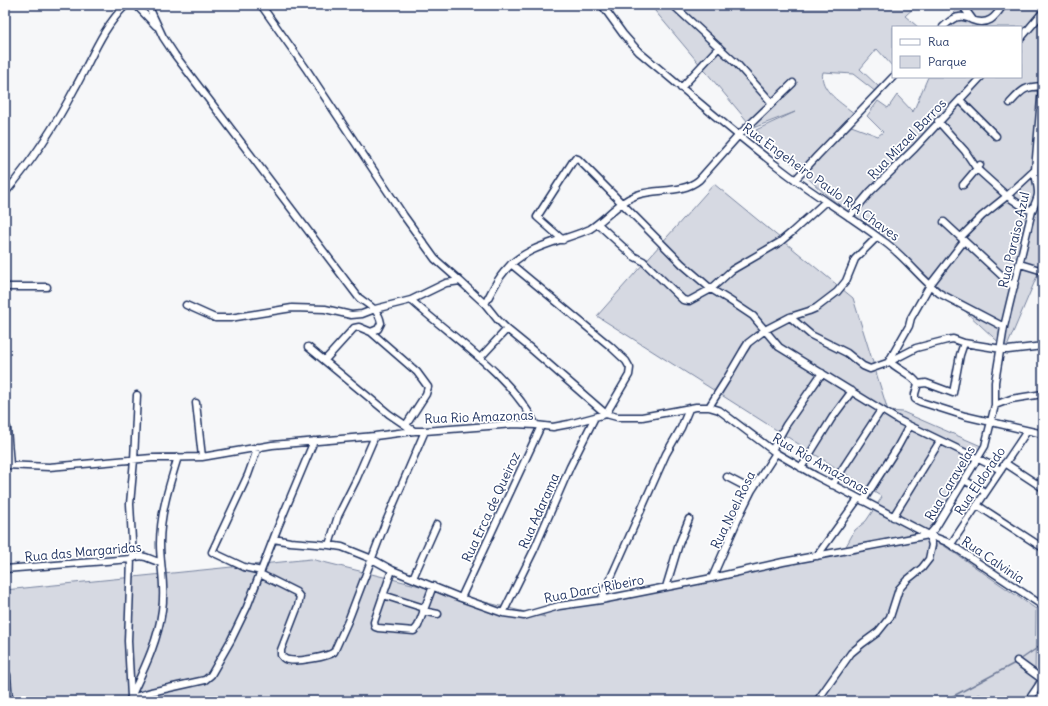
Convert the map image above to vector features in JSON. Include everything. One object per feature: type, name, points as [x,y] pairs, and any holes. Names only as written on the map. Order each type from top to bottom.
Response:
[{"type":"street","points":[[5,192],[31,161],[69,99],[108,26],[126,5]]},
{"type":"street","points":[[136,5],[159,29]]},
{"type":"street","points":[[148,5],[163,37],[175,55],[351,288],[359,298],[375,309],[381,323],[378,329],[371,332]]},
{"type":"street","points":[[261,5],[307,70],[404,216],[435,259],[485,304],[507,329],[606,414],[629,418],[696,407],[709,407],[748,343],[765,330],[790,317],[809,311],[837,292],[846,280],[855,259],[877,236]]},
{"type":"street","name":"Rua Engeheiro Paulo R A Chaves","points":[[602,5],[631,43],[681,88],[795,180],[825,202],[877,236],[899,253],[930,285],[958,304],[1004,327]]},
{"type":"street","points":[[673,5],[719,47],[772,103]]},
{"type":"street","points":[[962,5],[974,20]]},
{"type":"street","points":[[944,26],[950,20],[958,17],[985,22],[995,16],[1003,5]]},
{"type":"street","points":[[1022,37],[1043,12]]},
{"type":"street","points":[[681,88],[719,47]]},
{"type":"street","points":[[795,180],[892,78]]},
{"type":"street","name":"Rua Mizael Barros","points":[[849,217],[870,192],[915,148],[980,78]]},
{"type":"street","points":[[485,304],[504,271],[530,250],[579,234],[598,224],[621,203],[637,195],[694,185],[739,135],[794,83]]},
{"type":"street","name":"Rua Paraiso Azul","points":[[1004,327],[1038,192],[1035,170],[1043,86],[1026,88],[1022,90],[1010,103]]},
{"type":"street","points":[[960,100],[996,136]]},
{"type":"street","points":[[938,122],[1007,196],[1032,211]]},
{"type":"street","points":[[563,240],[537,217],[575,158],[578,159],[682,264],[712,289],[753,316],[779,347],[909,426],[1001,470]]},
{"type":"street","points":[[1036,158],[1043,161]]},
{"type":"street","points":[[963,185],[979,167]]},
{"type":"street","points":[[889,361],[930,285],[963,239],[982,216],[1007,196],[1035,170]]},
{"type":"street","points":[[598,224],[633,256],[643,261],[683,300],[688,301],[712,289],[732,270],[769,249],[792,232],[825,202]]},
{"type":"street","points":[[944,222],[1014,287]]},
{"type":"street","points":[[511,264],[626,361],[630,368],[629,375],[606,414]]},
{"type":"street","points":[[1020,264],[1043,271]]},
{"type":"street","points":[[186,305],[211,318],[230,318],[292,308],[325,309],[350,314],[362,314],[375,309],[411,300],[440,285],[452,281],[460,281]]},
{"type":"street","points":[[5,287],[47,287]]},
{"type":"street","points":[[411,300],[437,324],[480,358],[515,394],[538,425]]},
{"type":"street","points":[[350,314],[358,327],[371,332],[417,372],[428,387],[426,394],[406,425]]},
{"type":"street","points":[[790,317],[811,335],[847,353],[867,368],[876,368],[911,350],[942,340],[953,339],[964,343],[1008,350],[1043,346]]},
{"type":"street","points":[[325,360],[354,328],[358,327]]},
{"type":"street","name":"Rua Caravelas","points":[[817,701],[851,653],[863,642],[878,632],[890,617],[899,589],[907,580],[922,568],[929,559],[932,545],[929,536],[985,446],[995,405],[995,382],[1004,327]]},
{"type":"street","points":[[480,358],[507,329]]},
{"type":"street","points":[[918,384],[926,383],[953,393],[960,355],[964,343]]},
{"type":"street","points":[[308,347],[367,397],[414,431]]},
{"type":"street","points":[[889,361],[899,370],[914,378],[918,384]]},
{"type":"street","name":"Rua Noel Rosa","points":[[712,578],[742,510],[774,452],[786,425],[822,373]]},
{"type":"street","points":[[918,384],[914,394],[915,399],[942,409],[1043,434]]},
{"type":"street","points":[[801,468],[832,418],[852,391]]},
{"type":"street","points":[[130,700],[128,641],[132,558],[130,509],[137,394]]},
{"type":"street","points":[[995,405],[1012,399],[1043,394]]},
{"type":"street","points":[[196,403],[202,457]]},
{"type":"street","name":"Rua Rio Amazonas","points":[[709,407],[719,410],[774,452],[801,468],[929,536]]},
{"type":"street","points":[[601,600],[666,454],[681,428],[689,409]]},
{"type":"street","points":[[832,485],[881,410]]},
{"type":"street","name":"Rua Rio Amazonas","points":[[8,465],[49,467],[178,457],[202,457],[258,447],[414,431],[514,424],[561,426],[596,418],[606,414]]},
{"type":"street","name":"Rua Adarama","points":[[503,613],[534,550],[570,467],[596,418]]},
{"type":"street","name":"Rua Erca de Queiroz","points":[[461,598],[538,425]]},
{"type":"street","points":[[817,556],[860,500],[897,448],[909,426]]},
{"type":"street","points":[[7,428],[8,465]]},
{"type":"street","points":[[258,447],[248,475],[212,552],[260,573],[296,592],[300,597],[281,650],[281,655],[283,658],[290,661],[331,655],[334,652],[348,621],[385,524],[425,431]]},
{"type":"street","name":"Rua Eldorado","points":[[951,544],[1028,431]]},
{"type":"street","points":[[329,545],[338,516],[356,480],[375,436]]},
{"type":"street","points":[[130,700],[158,690],[205,680],[208,678],[231,640],[247,607],[314,441]]},
{"type":"street","points":[[893,517],[940,441]]},
{"type":"street","points":[[130,700],[150,654],[163,608],[160,546],[162,514],[178,457]]},
{"type":"street","points":[[1005,463],[1043,488]]},
{"type":"street","points":[[727,477],[752,490]]},
{"type":"street","points":[[964,480],[986,492]]},
{"type":"street","points":[[977,505],[1043,548]]},
{"type":"street","points":[[666,586],[679,544],[689,519]]},
{"type":"street","points":[[413,578],[437,524]]},
{"type":"street","name":"Rua Darci Ribeiro","points":[[274,539],[342,547],[372,559],[392,570],[461,598],[503,613],[524,616],[533,615],[559,606],[601,600],[817,556],[929,536]]},
{"type":"street","name":"Rua Calvinia","points":[[929,536],[951,544],[1043,606]]},
{"type":"street","name":"Rua das Margaridas","points":[[5,569],[143,556],[156,562],[161,562]]},
{"type":"street","points":[[392,570],[374,622],[375,627],[414,631],[418,626],[432,586]]},
{"type":"street","points":[[383,595],[438,614]]},
{"type":"street","points":[[1017,661],[1043,680],[1028,701]]},
{"type":"street","points":[[7,675],[9,701]]},
{"type":"green space","points":[[650,5],[917,5],[905,16],[917,26],[892,26],[892,66],[877,49],[860,69],[880,88],[876,92],[853,74],[823,72],[822,79],[828,91],[855,114],[846,124],[878,136],[883,132],[867,116],[878,101],[888,108],[897,95],[913,112],[928,78],[1022,78],[1022,26],[948,26],[955,11],[948,5],[1043,5],[1043,262],[1006,349],[901,252],[826,195],[756,130],[795,112],[753,128]]},
{"type":"green space","points":[[714,184],[853,298],[888,411],[903,412],[981,446],[968,470],[927,534],[1036,609],[1035,678],[1037,680],[1035,682],[1034,701],[5,701],[5,590],[311,559],[545,617],[539,612],[781,566],[845,548],[855,530],[866,521],[882,497],[597,316]]},
{"type":"waterway","points":[[1020,660],[1043,644]]},
{"type":"waterway","points":[[944,701],[1017,662]]}]
